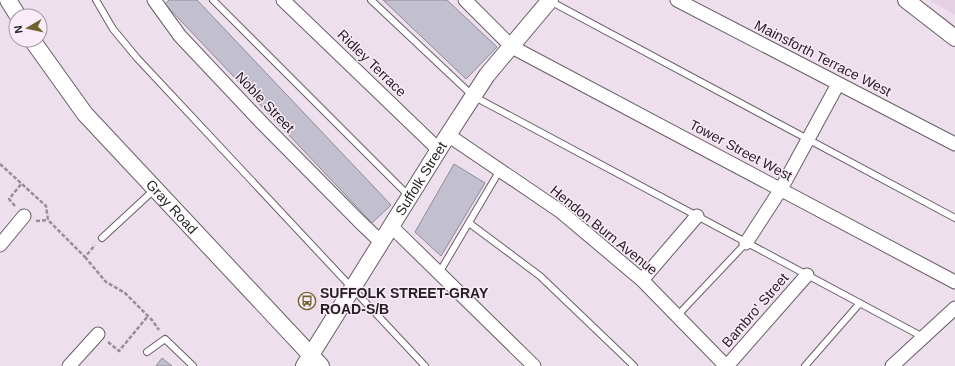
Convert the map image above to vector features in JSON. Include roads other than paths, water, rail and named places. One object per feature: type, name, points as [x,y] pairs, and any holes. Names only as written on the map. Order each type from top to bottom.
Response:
[{"type":"street","name":"Noble Street","points":[[154,0],[180,36],[262,123],[381,242]]},
{"type":"street","name":"Ridley Terrace","points":[[283,0],[439,150]]},
{"type":"street","name":"Tower Street West","points":[[465,0],[512,47],[955,282]]},
{"type":"street","name":"Suffolk Street","points":[[312,362],[352,290],[381,242],[473,96],[488,75],[549,0]]},
{"type":"street","name":"Mainsforth Terrace West","points":[[677,0],[955,144]]},
{"type":"street","points":[[906,0],[955,38]]},
{"type":"street","name":"Gray Road","points":[[38,48],[85,114],[155,188],[312,362]]},
{"type":"street","points":[[746,243],[781,189],[838,84]]},
{"type":"street","name":"Hendon Burn Avenue","points":[[448,135],[560,211],[642,280],[726,366]]},
{"type":"street","points":[[0,245],[24,216]]},
{"type":"street","points":[[642,280],[697,216]]},
{"type":"street","points":[[391,226],[534,366]]},
{"type":"street","name":"Bambro' Street","points":[[726,366],[807,275]]},
{"type":"street","points":[[892,366],[955,308]]},
{"type":"street","points":[[69,366],[98,334]]},
{"type":"lane","points":[[96,0],[113,29],[137,58],[352,290],[425,366]]},
{"type":"lane","points":[[213,0],[410,197]]},
{"type":"lane","points":[[371,0],[473,96],[923,337]]},
{"type":"lane","points":[[549,0],[955,218]]},
{"type":"lane","points":[[439,273],[500,170]]},
{"type":"lane","points":[[102,238],[155,188]]},
{"type":"lane","points":[[469,223],[540,276],[634,366]]},
{"type":"lane","points":[[677,316],[746,243]]},
{"type":"lane","points":[[805,366],[860,303]]},
{"type":"lane","points":[[147,352],[165,339],[193,366]]},
{"type":"place","name":"SUFFOLK STREET-GRAY ROAD-S/B","points":[[307,301]]}]
